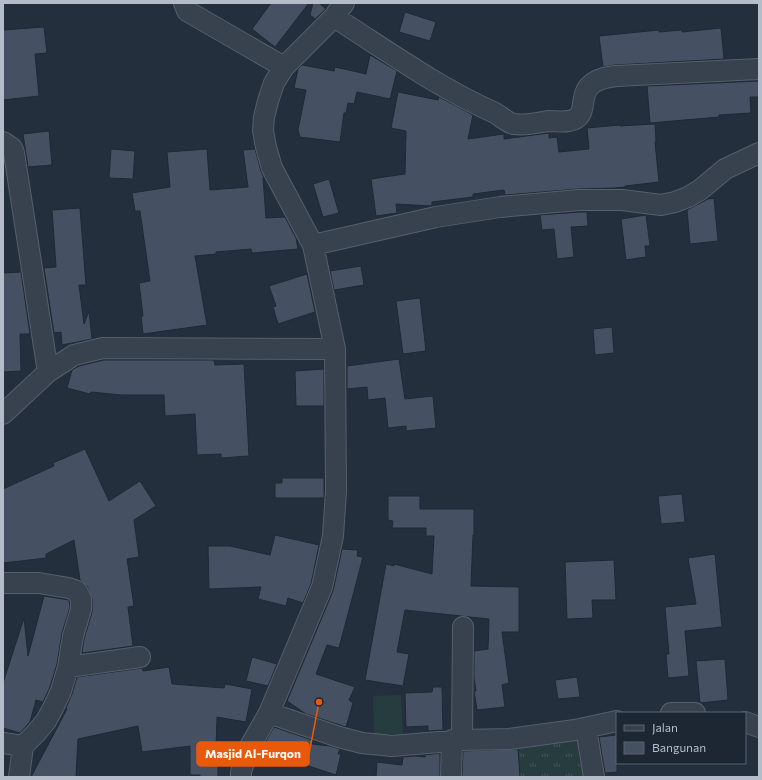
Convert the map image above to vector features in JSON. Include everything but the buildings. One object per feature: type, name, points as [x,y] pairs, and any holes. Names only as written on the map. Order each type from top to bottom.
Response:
[{"type":"street","points":[[184,3],[187,11],[284,67]]},
{"type":"street","points":[[241,777],[241,772],[248,750],[269,713],[322,587],[333,536],[336,491],[336,349],[312,244],[272,168],[263,131],[264,117],[268,101],[274,83],[284,67],[339,10],[457,95],[496,113],[513,124],[530,125],[546,122],[568,121],[577,118],[581,114],[583,98],[587,89],[592,83],[603,78],[616,76],[759,69]]},
{"type":"street","points":[[3,142],[12,148],[14,153],[48,372]]},
{"type":"street","points":[[312,244],[436,217],[500,206],[578,200],[622,200],[661,205],[676,202],[700,190],[725,169],[759,153]]},
{"type":"street","points":[[3,414],[48,372],[74,355],[103,348],[336,349]]},
{"type":"street","points":[[3,583],[38,583],[69,588],[77,591],[82,599],[81,609],[73,636],[68,667],[61,691],[53,708],[36,733],[22,746],[19,777]]},
{"type":"street","points":[[451,777],[457,740],[463,627]]},
{"type":"street","points":[[68,667],[140,657]]},
{"type":"street","points":[[269,713],[338,737],[362,743],[392,746],[457,740],[508,739],[616,722]]},
{"type":"street","points":[[746,722],[759,727]]},
{"type":"street","points":[[586,728],[594,777]]},
{"type":"street","points":[[3,743],[22,746]]},
{"type":"green space","points":[[401,695],[403,734],[374,735],[373,696]]},
{"type":"green space","points":[[581,732],[589,777],[520,777],[517,740]]},
{"type":"place","name":"Masjid Al-Furqon","points":[[319,702]]}]
